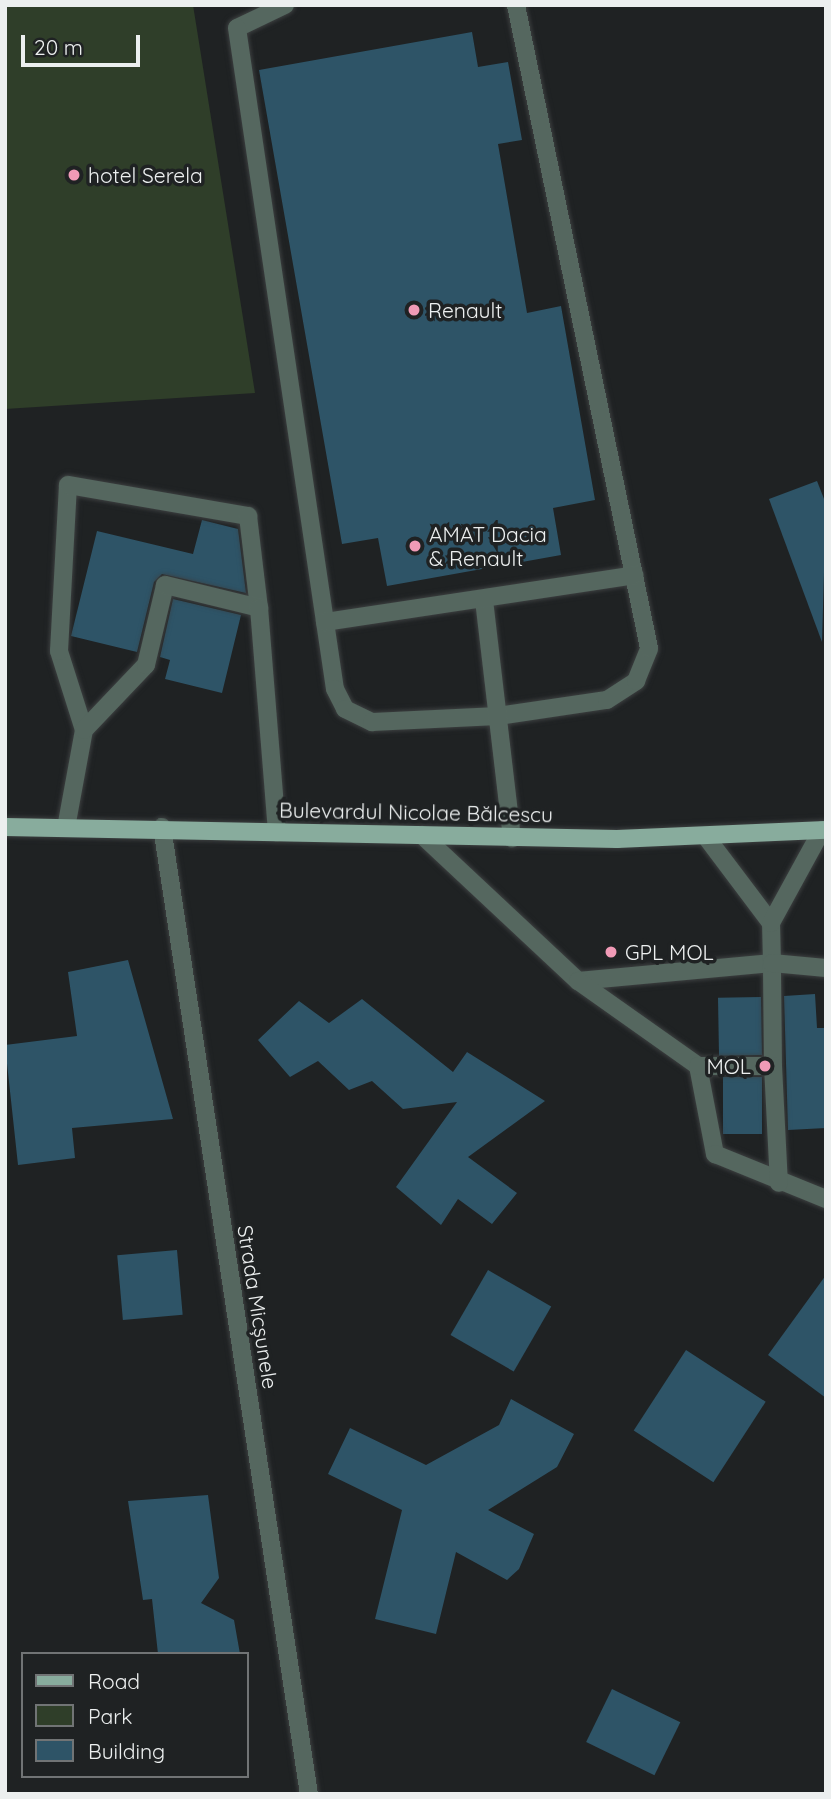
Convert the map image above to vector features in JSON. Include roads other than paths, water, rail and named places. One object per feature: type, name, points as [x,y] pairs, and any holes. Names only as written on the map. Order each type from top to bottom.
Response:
[{"type":"main road","name":"Bulevardul Nicolae Bălcescu","points":[[5,827],[162,827],[512,838],[707,838],[824,830]]},
{"type":"street","points":[[285,5],[237,28],[335,689],[345,709],[372,722],[498,716],[607,700],[636,681],[649,648],[516,5]]},
{"type":"street","points":[[66,828],[84,730],[59,651],[68,485],[248,516],[259,608],[277,832]]},
{"type":"street","points":[[325,622],[484,600],[634,575]]},
{"type":"street","points":[[84,730],[146,665],[165,585],[259,608]]},
{"type":"street","points":[[484,600],[512,838]]},
{"type":"street","name":"Strada Micșunele","points":[[162,827],[309,1794]]},
{"type":"street","points":[[779,1183],[773,1066],[771,923],[824,830]]},
{"type":"street","points":[[422,835],[578,981],[698,1066],[773,1066]]},
{"type":"street","points":[[707,838],[771,923]]},
{"type":"street","points":[[578,981],[772,963],[826,968]]},
{"type":"street","points":[[698,1066],[715,1154],[779,1183],[826,1199]]},
{"type":"place","name":"hotel Serela","points":[[74,175]]},
{"type":"place","name":"Renault","points":[[414,310]]},
{"type":"place","name":"AMAT Dacia & Renault","points":[[415,546]]},
{"type":"place","name":"GPL MOL","points":[[611,952]]},
{"type":"place","name":"MOL","points":[[765,1066]]}]
